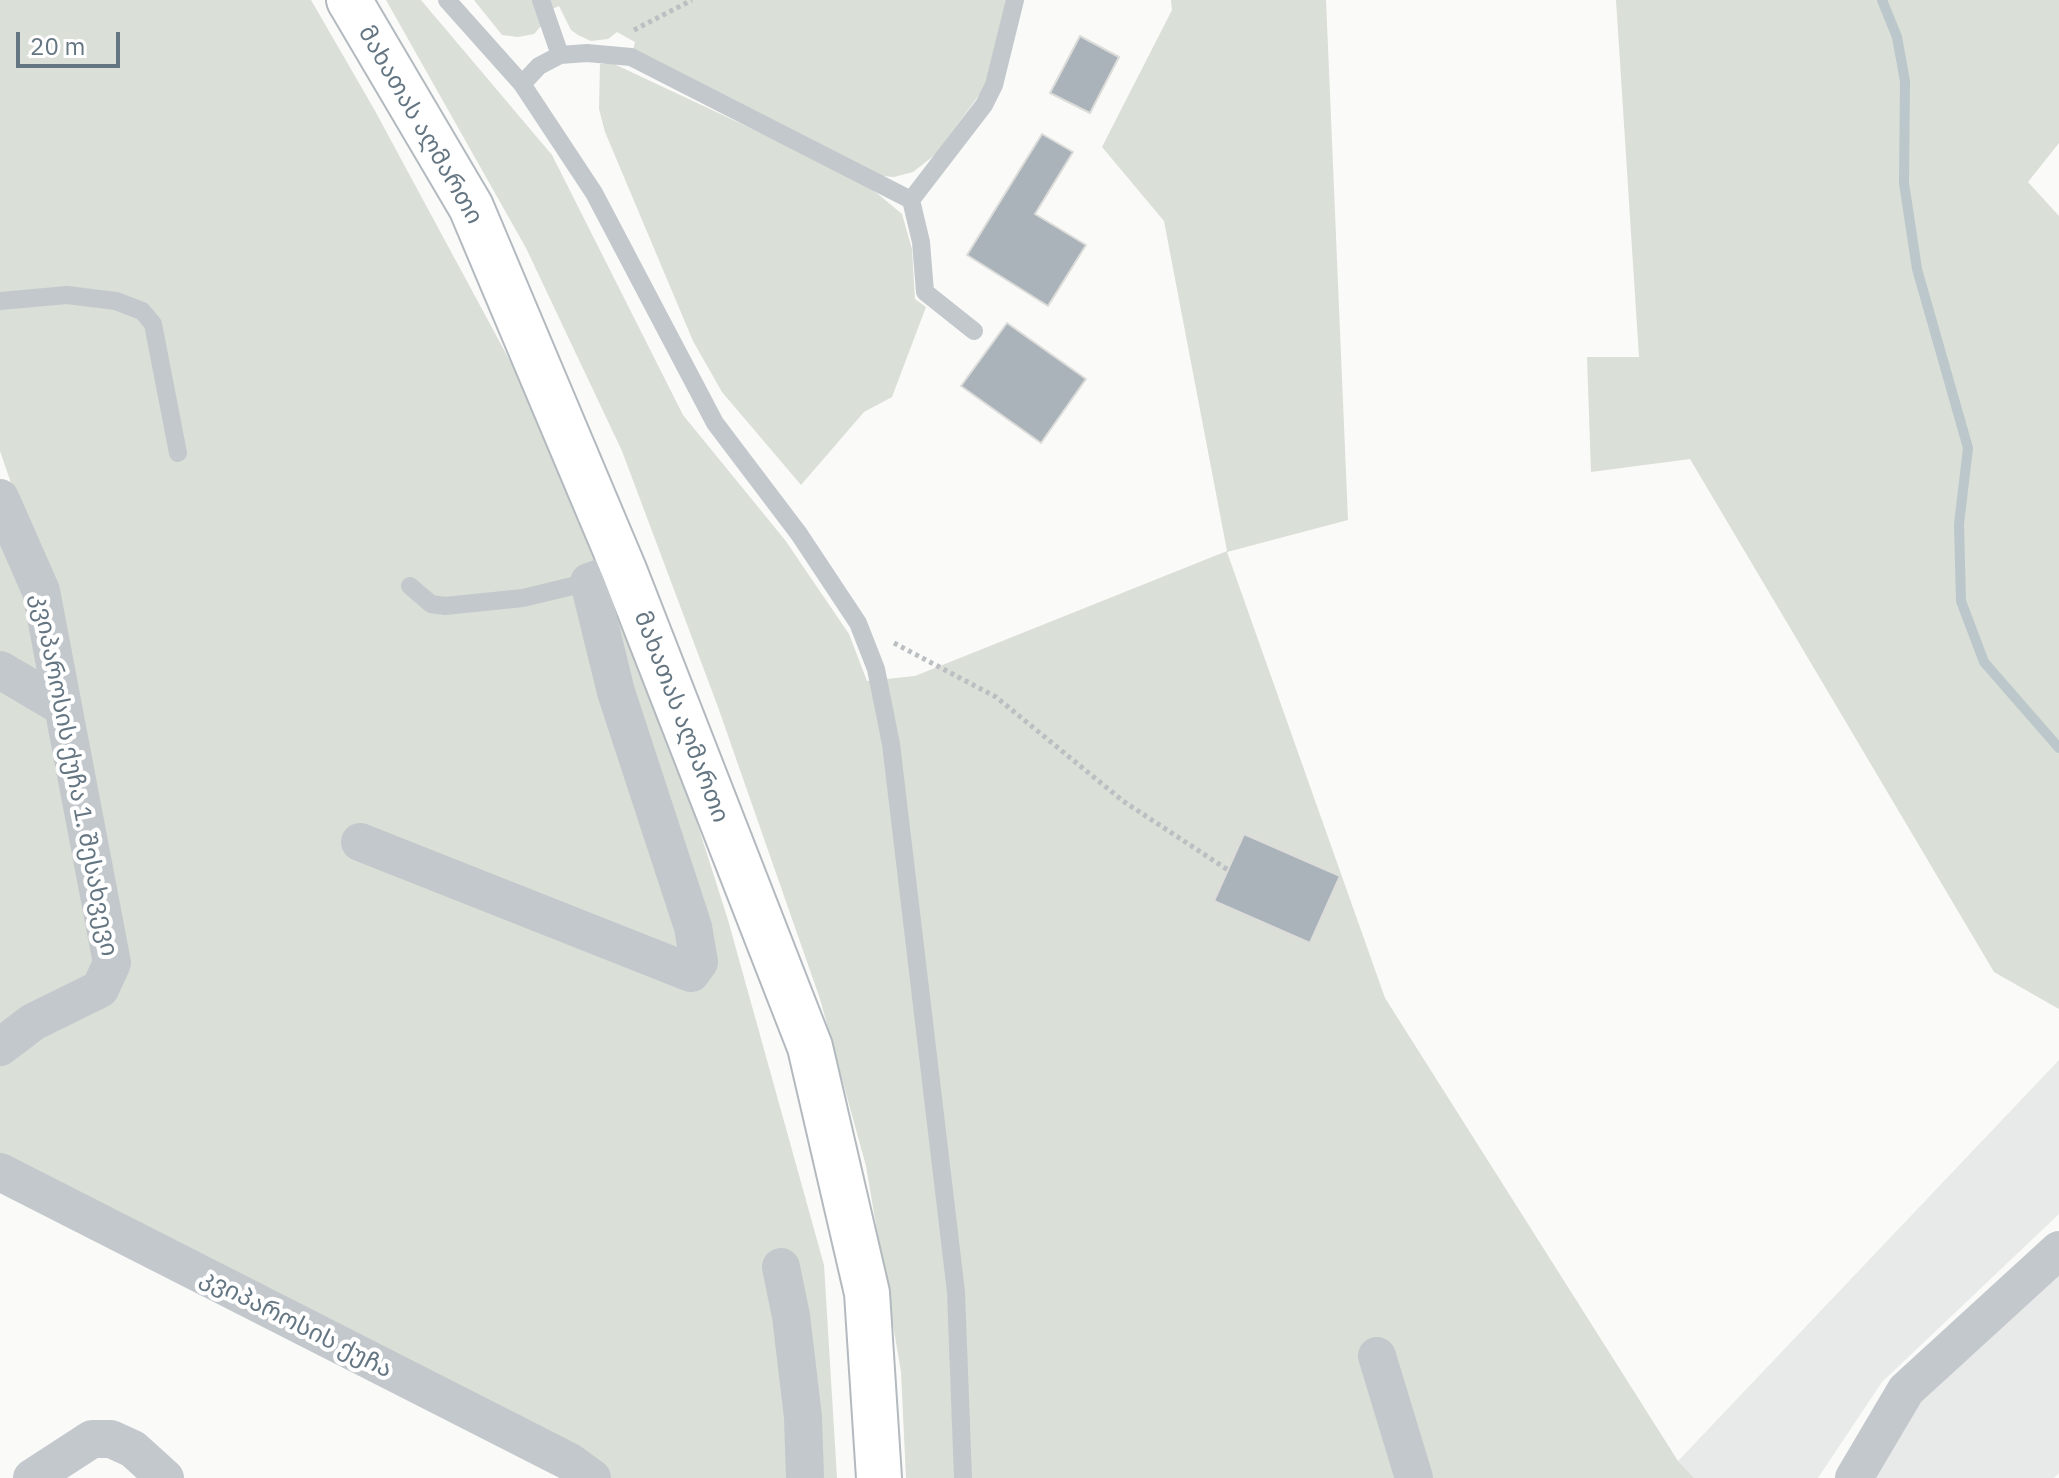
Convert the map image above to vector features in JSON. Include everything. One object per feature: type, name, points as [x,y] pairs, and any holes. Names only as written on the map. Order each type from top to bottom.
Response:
[{"type":"main road","name":"მახათას აღმართი","points":[[349,0],[471,207],[607,576],[810,1047],[867,1293],[879,1478]]},
{"type":"street","name":"კვიპაროსის ქუჩა 1. შესახვევი","points":[[0,498],[41,591],[112,963],[100,989],[33,1022],[0,1047]]},
{"type":"street","points":[[360,842],[691,973],[699,962],[693,927],[616,692],[607,576]]},
{"type":"street","points":[[0,670],[63,707]]},
{"type":"street","name":"კვიპაროსის ქუჩა","points":[[0,1172],[570,1462],[592,1478]]},
{"type":"street","points":[[1854,1478],[1906,1390],[2059,1250]]},
{"type":"street","points":[[781,1267],[791,1316],[803,1417],[805,1478]]},
{"type":"street","points":[[1377,1356],[1414,1478]]},
{"type":"street","points":[[32,1478],[92,1439],[111,1439],[133,1449],[165,1478]]},
{"type":"lane","points":[[447,0],[522,84],[594,193],[715,423],[799,534],[858,623],[876,669],[891,744],[956,1292],[963,1478]]},
{"type":"lane","points":[[541,0],[560,55]]},
{"type":"lane","points":[[911,200],[984,105],[994,85],[1015,0]]},
{"type":"lane","points":[[522,84],[539,66],[560,55],[631,57],[911,200],[921,242],[925,292],[974,331]]},
{"type":"lane","points":[[0,301],[67,295],[116,301],[142,311],[153,324],[178,453]]},
{"type":"lane","points":[[410,586],[431,604],[445,606],[523,598],[607,576]]},
{"type":"path","points":[[614,56],[627,36],[645,22],[692,0]]},
{"type":"path","points":[[858,623],[996,697],[1123,801],[1228,870]]},
{"type":"shaded area","points":[[0,0],[311,0],[374,109],[517,374],[598,560],[687,791],[728,920],[824,1265],[837,1478],[592,1478],[0,1172],[0,498],[29,535],[0,451]]},
{"type":"shaded area","points":[[386,0],[421,0],[552,155],[683,415],[785,540],[849,634],[867,681],[915,676],[1227,551],[1164,221],[1102,147],[1172,10],[1171,0],[1326,0],[1348,520],[1227,552],[1385,998],[1678,1461],[1694,1478],[906,1478],[901,1372],[866,1166],[820,999],[718,707],[622,451],[526,248]]},
{"type":"shaded area","points":[[474,0],[1008,0],[992,71],[982,91],[936,154],[913,172],[894,177],[882,176],[633,50],[635,42],[617,32],[608,39],[591,41],[578,35],[571,30],[559,6],[541,14],[542,25],[534,34],[518,37],[502,35]]},
{"type":"shaded area","points":[[1616,0],[2059,0],[2059,143],[2028,182],[2059,216],[2059,1009],[1994,972],[1690,459],[1591,472],[1587,357],[1639,357]]},
{"type":"shaded area","points":[[612,63],[861,180],[902,214],[912,249],[915,299],[926,307],[892,397],[864,412],[801,485],[722,392],[693,341],[605,132],[599,109],[600,64]]},
{"type":"shaded area","points":[[2059,1060],[2059,1214],[1882,1382],[1818,1478],[1694,1478],[1678,1461]]},
{"type":"shaded area","points":[[2059,1250],[2059,1473],[2054,1478],[1854,1478],[1906,1390]]},
{"type":"building","points":[[1080,36],[1119,57],[1090,113],[1050,93]]},
{"type":"building","points":[[1042,134],[1073,152],[1035,214],[1086,245],[1048,306],[967,255]]},
{"type":"building","points":[[1007,323],[1086,379],[1041,443],[961,386]]},
{"type":"building","points":[[1244,834],[1340,876],[1310,943],[1214,901]]},
{"type":"waterway","points":[[1882,0],[1897,37],[1905,81],[1904,183],[1917,269],[1968,448],[1959,524],[1961,601],[1984,662],[2059,748]]}]
